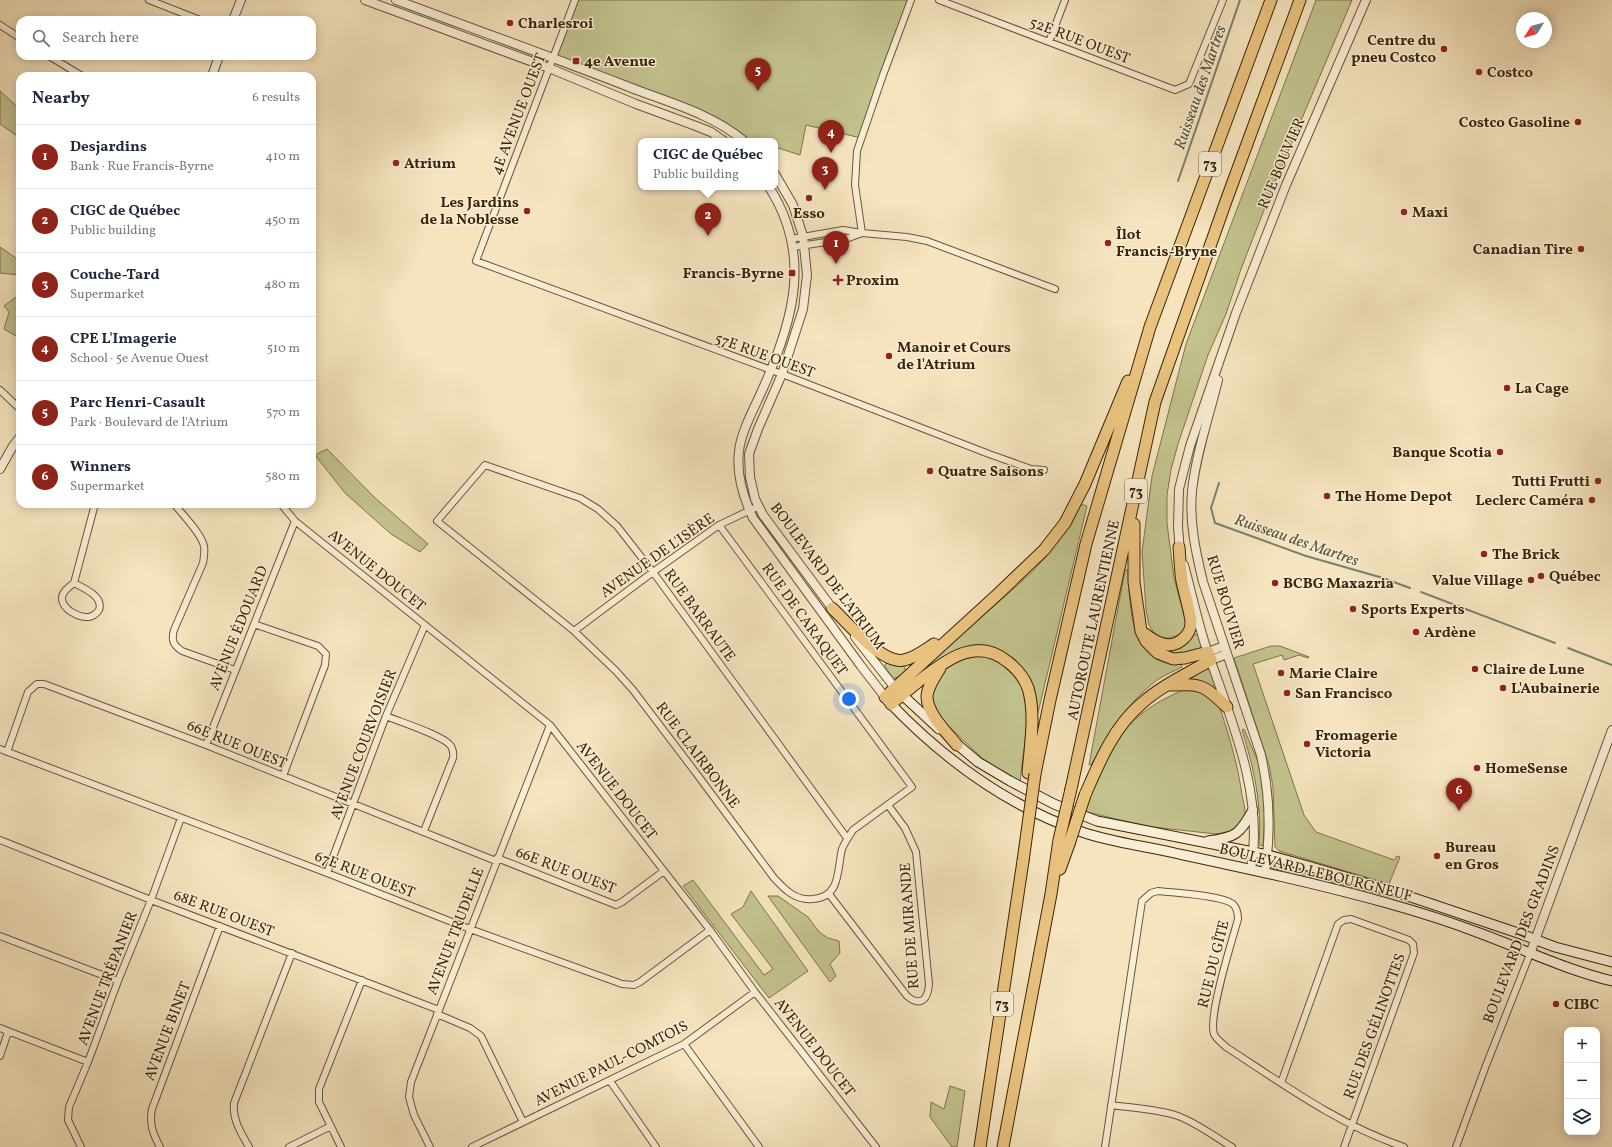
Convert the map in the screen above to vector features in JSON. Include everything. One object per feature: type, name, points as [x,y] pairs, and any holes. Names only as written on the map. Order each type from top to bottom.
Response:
[{"type":"highway","name":"AUTOROUTE LAURENTIENNE","points":[[980,1147],[1023,858],[1032,773],[1086,544],[1150,327],[1271,0]]},
{"type":"highway","name":"AUTOROUTE LAURENTIENNE","points":[[1003,1147],[1051,894],[1064,842],[1071,789],[1155,402],[1226,201],[1300,0]]},
{"type":"highway","points":[[888,700],[963,625],[1044,550],[1066,524],[1085,484],[1150,327]]},
{"type":"highway","points":[[1134,502],[1134,582],[1141,631],[1151,648],[1158,653],[1173,659],[1209,656]]},
{"type":"highway","points":[[1141,631],[1154,641],[1165,645],[1173,645],[1188,634],[1191,623],[1181,579],[1179,547]]},
{"type":"highway","points":[[832,608],[880,653],[892,660],[904,660],[921,653],[963,625]]},
{"type":"highway","points":[[898,691],[942,663],[957,655],[973,650],[988,652],[1004,658],[1017,669],[1028,688],[1031,706],[1032,773]]},
{"type":"highway","points":[[1064,842],[1109,743],[1129,715],[1140,704],[1209,656]]},
{"type":"highway","points":[[942,663],[931,684],[927,696],[928,704],[931,712],[957,745]]},
{"type":"highway","points":[[1168,685],[1200,685],[1210,690],[1227,707]]},
{"type":"main road","name":"BOULEVARD DE L'ATRIUM","points":[[898,691],[957,745],[978,762],[997,774],[1054,804]]},
{"type":"main road","name":"BOULEVARD DE L'ATRIUM","points":[[888,700],[919,732],[950,758],[980,780],[1012,800]]},
{"type":"main road","name":"BOULEVARD LEBOURGNEUF","points":[[1012,800],[1046,817],[1082,832],[1116,841],[1265,872],[1337,889],[1427,915],[1481,933],[1530,954],[1579,972],[1612,981]]},
{"type":"main road","name":"BOULEVARD LEBOURGNEUF","points":[[1054,804],[1097,821],[1268,855],[1378,886],[1571,952],[1612,962]]},
{"type":"main road","points":[[1202,842],[1228,838],[1238,833],[1253,810]]},
{"type":"street","points":[[149,0],[190,16]]},
{"type":"street","points":[[235,16],[241,0]]},
{"type":"street","points":[[365,0],[549,68],[636,104],[711,132],[720,138]]},
{"type":"street","points":[[396,0],[553,58],[695,113],[719,124],[740,138]]},
{"type":"street","name":"4E AVENUE OUEST","points":[[476,260],[575,0]]},
{"type":"street","points":[[862,233],[855,185],[857,151],[883,75],[912,0]]},
{"type":"street","name":"52E RUE OUEST","points":[[940,0],[1175,90],[1189,84],[1223,0]]},
{"type":"street","points":[[1049,42],[1065,0]]},
{"type":"street","name":"RUE BOUVIER","points":[[1251,869],[1254,853],[1253,810],[1248,774],[1209,656],[1179,547],[1179,489],[1188,453],[1243,297],[1286,185],[1366,0]]},
{"type":"street","points":[[0,25],[16,35]]},
{"type":"street","points":[[56,60],[75,72]]},
{"type":"street","points":[[214,72],[218,60]]},
{"type":"street","name":"BOULEVARD DE L'ATRIUM","points":[[778,179],[793,205],[803,236],[807,275],[804,309],[782,374],[758,429],[749,454],[750,477],[755,498],[763,515],[832,608],[898,691]]},
{"type":"street","name":"BOULEVARD DE L'ATRIUM","points":[[771,190],[785,218],[792,243],[795,270],[794,292],[792,308],[783,339],[771,371],[747,425],[739,450],[739,473],[741,487],[753,518],[861,666],[888,700]]},
{"type":"street","points":[[792,243],[803,236],[843,230],[907,237],[927,241],[1055,289]]},
{"type":"street","points":[[792,243],[805,246],[846,239],[862,233]]},
{"type":"street","name":"57E RUE OUEST","points":[[476,260],[782,374],[989,454],[1030,469],[1044,470]]},
{"type":"street","name":"RUE BOUVIER","points":[[1228,339],[1199,454],[1192,498],[1192,530],[1196,556],[1203,582],[1261,755],[1265,773],[1270,813],[1268,855],[1265,872]]},
{"type":"street","points":[[0,390],[16,405]]},
{"type":"street","points":[[0,469],[16,442]]},
{"type":"street","name":"RUE CLAIRBONNE","points":[[485,465],[437,521],[574,631],[616,671],[633,690],[774,878],[785,890],[795,897],[808,900],[820,899],[828,894]]},
{"type":"street","name":"RUE BARRAUTE","points":[[485,465],[580,498],[598,510],[617,526],[653,572],[847,838]]},
{"type":"street","name":"AVENUE DE L'ISÈRE","points":[[574,631],[719,525],[758,506]]},
{"type":"street","points":[[74,583],[93,594],[98,599],[100,604],[99,610],[95,615],[88,617],[72,612],[66,608],[62,596],[74,583],[94,508]]},
{"type":"street","points":[[177,508],[200,536],[204,545],[205,553],[203,562],[174,630],[172,642],[182,651],[235,670]]},
{"type":"street","name":"AVENUE DOUCET","points":[[285,508],[295,520],[550,725],[710,930],[755,992],[876,1147]]},
{"type":"street","name":"AVENUE ÉDOUARD","points":[[206,745],[295,520]]},
{"type":"street","name":"RUE DE CARAQUET","points":[[719,525],[912,787],[888,805]]},
{"type":"street","points":[[254,624],[318,646],[326,654],[325,665],[282,776]]},
{"type":"street","name":"AVENUE COURVOISIER","points":[[328,873],[386,716],[425,626]]},
{"type":"street","points":[[1209,656],[1224,646]]},
{"type":"street","points":[[1209,656],[1227,654]]},
{"type":"street","name":"66E RUE OUEST","points":[[7,752],[28,692],[37,684],[44,684],[206,745],[497,860],[616,905],[664,871]]},
{"type":"street","points":[[386,716],[441,738],[452,747],[454,753],[424,831]]},
{"type":"street","name":"AVENUE TRUDELLE","points":[[430,1147],[414,1115],[409,1097],[411,1082],[550,725]]},
{"type":"street","name":"BOULEVARD DES GRADINS","points":[[1456,1147],[1485,1068],[1530,954],[1612,730]]},
{"type":"street","name":"67E RUE OUEST","points":[[0,749],[470,928],[628,986],[640,982],[710,930]]},
{"type":"street","points":[[828,894],[834,888],[843,848],[847,838],[853,830],[888,805]]},
{"type":"street","name":"RUE DE MIRANDE","points":[[828,894],[907,996],[912,1001],[918,1002],[923,1000],[927,996],[929,984],[916,852],[905,828],[888,805]]},
{"type":"street","name":"AVENUE TRÉPANIER","points":[[81,1147],[68,1120],[69,1107],[151,900],[181,818]]},
{"type":"street","name":"68E RUE OUEST","points":[[0,840],[151,900],[362,980],[438,1012],[470,1028],[480,1036],[523,1122]]},
{"type":"street","name":"RUE DU GÎTE","points":[[1105,1147],[1142,901],[1151,893],[1158,891],[1221,899],[1234,905],[1237,912],[1238,919],[1212,1017],[1214,1035],[1226,1047],[1281,1083],[1352,1125],[1404,1147]]},
{"type":"street","name":"RUE DES GÉLINOTTES","points":[[1281,1083],[1338,924],[1344,920],[1351,919],[1409,940],[1413,944],[1414,953],[1344,1147]]},
{"type":"street","name":"AVENUE BINET","points":[[160,1147],[150,1124],[152,1109],[220,926]]},
{"type":"street","points":[[0,936],[118,981]]},
{"type":"street","points":[[248,1147],[235,1122],[233,1115],[234,1103],[292,953]]},
{"type":"street","points":[[341,1147],[319,1102],[319,1089],[362,980]]},
{"type":"street","name":"AVENUE PAUL-COMTOIS","points":[[472,1147],[684,1044],[755,992]]},
{"type":"street","points":[[0,1028],[88,1062]]},
{"type":"street","points":[[0,1056],[8,1032]]},
{"type":"street","points":[[684,1044],[759,1147]]},
{"type":"street","points":[[610,1081],[656,1147]]},
{"type":"street","points":[[1111,1105],[1179,1116],[1232,1147]]},
{"type":"street","points":[[289,1147],[331,1126]]},
{"type":"green space","points":[[575,0],[911,0],[861,138],[806,125],[800,155],[778,148],[778,138],[740,138],[719,124],[553,58]]},
{"type":"green space","points":[[1316,0],[1352,0],[1273,187],[1241,269],[1226,314],[1208,355],[1178,444],[1171,470],[1167,495],[1167,523],[1174,578],[1186,623],[1184,630],[1179,635],[1168,638],[1160,637],[1154,633],[1149,625],[1146,610],[1142,552],[1152,476],[1186,344]]},
{"type":"green space","points":[[0,91],[16,105],[16,135],[0,124]]},
{"type":"green space","points":[[0,247],[16,258],[16,275],[0,273]]},
{"type":"green space","points":[[16,297],[16,336],[4,329],[9,312],[4,306]]},
{"type":"green space","points":[[327,449],[374,497],[428,544],[420,552],[391,534],[345,493],[316,454]]},
{"type":"green space","points":[[1081,504],[1087,506],[1038,713],[1034,712],[1022,669],[962,648],[952,652],[934,664],[932,661],[1038,566],[1058,541]]},
{"type":"green space","points":[[1125,570],[1128,570],[1132,616],[1136,632],[1142,645],[1151,656],[1164,662],[1181,664],[1182,667],[1157,680],[1136,699],[1105,741],[1091,765],[1089,765]]},
{"type":"green space","points":[[1193,634],[1198,635],[1203,649],[1176,656],[1171,652],[1173,649],[1191,638]]},
{"type":"green space","points":[[1271,646],[1280,646],[1309,657],[1299,655],[1284,660],[1282,655],[1253,664],[1304,815],[1316,832],[1394,860],[1397,856],[1400,857],[1389,884],[1279,851],[1275,847],[1273,787],[1269,765],[1234,658]]},
{"type":"green space","points":[[977,655],[997,660],[1009,667],[1022,684],[1027,704],[1027,717],[1020,782],[983,759],[935,713],[931,695],[933,686],[945,669],[955,661],[965,657]]},
{"type":"green space","points":[[888,663],[904,666],[906,671],[898,679],[896,677],[894,679],[885,667],[885,664]]},
{"type":"green space","points":[[1207,668],[1209,669],[1215,685],[1211,687],[1192,680],[1192,676]]},
{"type":"green space","points":[[1186,689],[1198,690],[1208,694],[1212,697],[1221,711],[1231,742],[1244,806],[1245,813],[1241,823],[1235,829],[1226,833],[1216,834],[1153,827],[1084,811],[1103,763],[1121,734],[1130,724],[1150,708]]},
{"type":"green space","points":[[1244,729],[1259,764],[1265,809],[1263,846],[1259,845],[1260,830],[1258,801],[1250,758],[1242,730]]},
{"type":"green space","points":[[1273,862],[1392,895],[1391,897],[1271,868]]},
{"type":"green space","points":[[693,880],[764,975],[773,969],[731,914],[743,907],[751,891],[808,971],[769,998],[683,886]]},
{"type":"green space","points":[[768,896],[778,896],[808,917],[819,932],[828,938],[839,941],[840,953],[830,964],[836,976],[830,982]]},
{"type":"green space","points":[[950,1086],[965,1091],[957,1147],[952,1147],[930,1117],[931,1102],[944,1109]]},
{"type":"waterway","name":"Ruisseau des Martres","points":[[1178,181],[1240,0]]},
{"type":"waterway","name":"Ruisseau des Martres","points":[[1219,483],[1211,508],[1215,523],[1306,556],[1383,578],[1410,588]]},
{"type":"waterway","name":"Ruisseau des Martres","points":[[1421,592],[1555,643]]},
{"type":"waterway","name":"Ruisseau des Martres","points":[[1568,648],[1612,665]]},
{"type":"place","name":"Charlesroi","points":[[510,23]]},
{"type":"place","name":"Centre du pneu Costco","points":[[1444,49]]},
{"type":"place","name":"4e Avenue","points":[[576,61]]},
{"type":"place","name":"Costco","points":[[1479,72]]},
{"type":"place","name":"Parc Henri-Casault","points":[[758,91]]},
{"type":"place","name":"Costco Gasoline","points":[[1578,122]]},
{"type":"place","name":"CPE L'Imagerie","points":[[831,153]]},
{"type":"place","name":"Atrium","points":[[396,163]]},
{"type":"place","name":"Couche-Tard","points":[[825,190]]},
{"type":"place","name":"Esso","points":[[809,198]]},
{"type":"place","name":"Les Jardins de la Noblesse","points":[[527,211]]},
{"type":"place","name":"Maxi","points":[[1404,212]]},
{"type":"place","name":"CIGC de Québec","points":[[708,236]]},
{"type":"place","name":"Îlot Francis-Bryne","points":[[1108,243]]},
{"type":"place","name":"Canadian Tire","points":[[1581,249]]},
{"type":"place","name":"Desjardins","points":[[836,264]]},
{"type":"place","name":"Francis-Byrne","points":[[792,273]]},
{"type":"place","name":"Proxim","points":[[838,280]]},
{"type":"place","name":"Manoir et Cours de l'Atrium","points":[[889,356]]},
{"type":"place","name":"La Cage","points":[[1507,388]]},
{"type":"place","name":"Banque Scotia","points":[[1500,452]]},
{"type":"place","name":"Quatre Saisons","points":[[930,471]]},
{"type":"place","name":"Tutti Frutti","points":[[1598,481]]},
{"type":"place","name":"The Home Depot","points":[[1327,496]]},
{"type":"place","name":"Leclerc Caméra","points":[[1592,500]]},
{"type":"place","name":"The Brick","points":[[1484,554]]},
{"type":"place","name":"Québec","points":[[1541,576]]},
{"type":"place","name":"Value Village","points":[[1531,580]]},
{"type":"place","name":"BCBG Maxazria","points":[[1275,583]]},
{"type":"place","name":"Sports Experts","points":[[1353,609]]},
{"type":"place","name":"Ardène","points":[[1416,632]]},
{"type":"place","name":"Claire de Lune","points":[[1475,669]]},
{"type":"place","name":"Marie Claire","points":[[1281,673]]},
{"type":"place","name":"L'Aubainerie","points":[[1503,688]]},
{"type":"place","name":"San Francisco","points":[[1287,693]]},
{"type":"place","name":"Fromagerie Victoria","points":[[1307,744]]},
{"type":"place","name":"HomeSense","points":[[1477,768]]},
{"type":"place","name":"Winners","points":[[1459,811]]},
{"type":"place","name":"Bureau en Gros","points":[[1437,856]]},
{"type":"place","name":"CIBC","points":[[1556,1004]]}]
